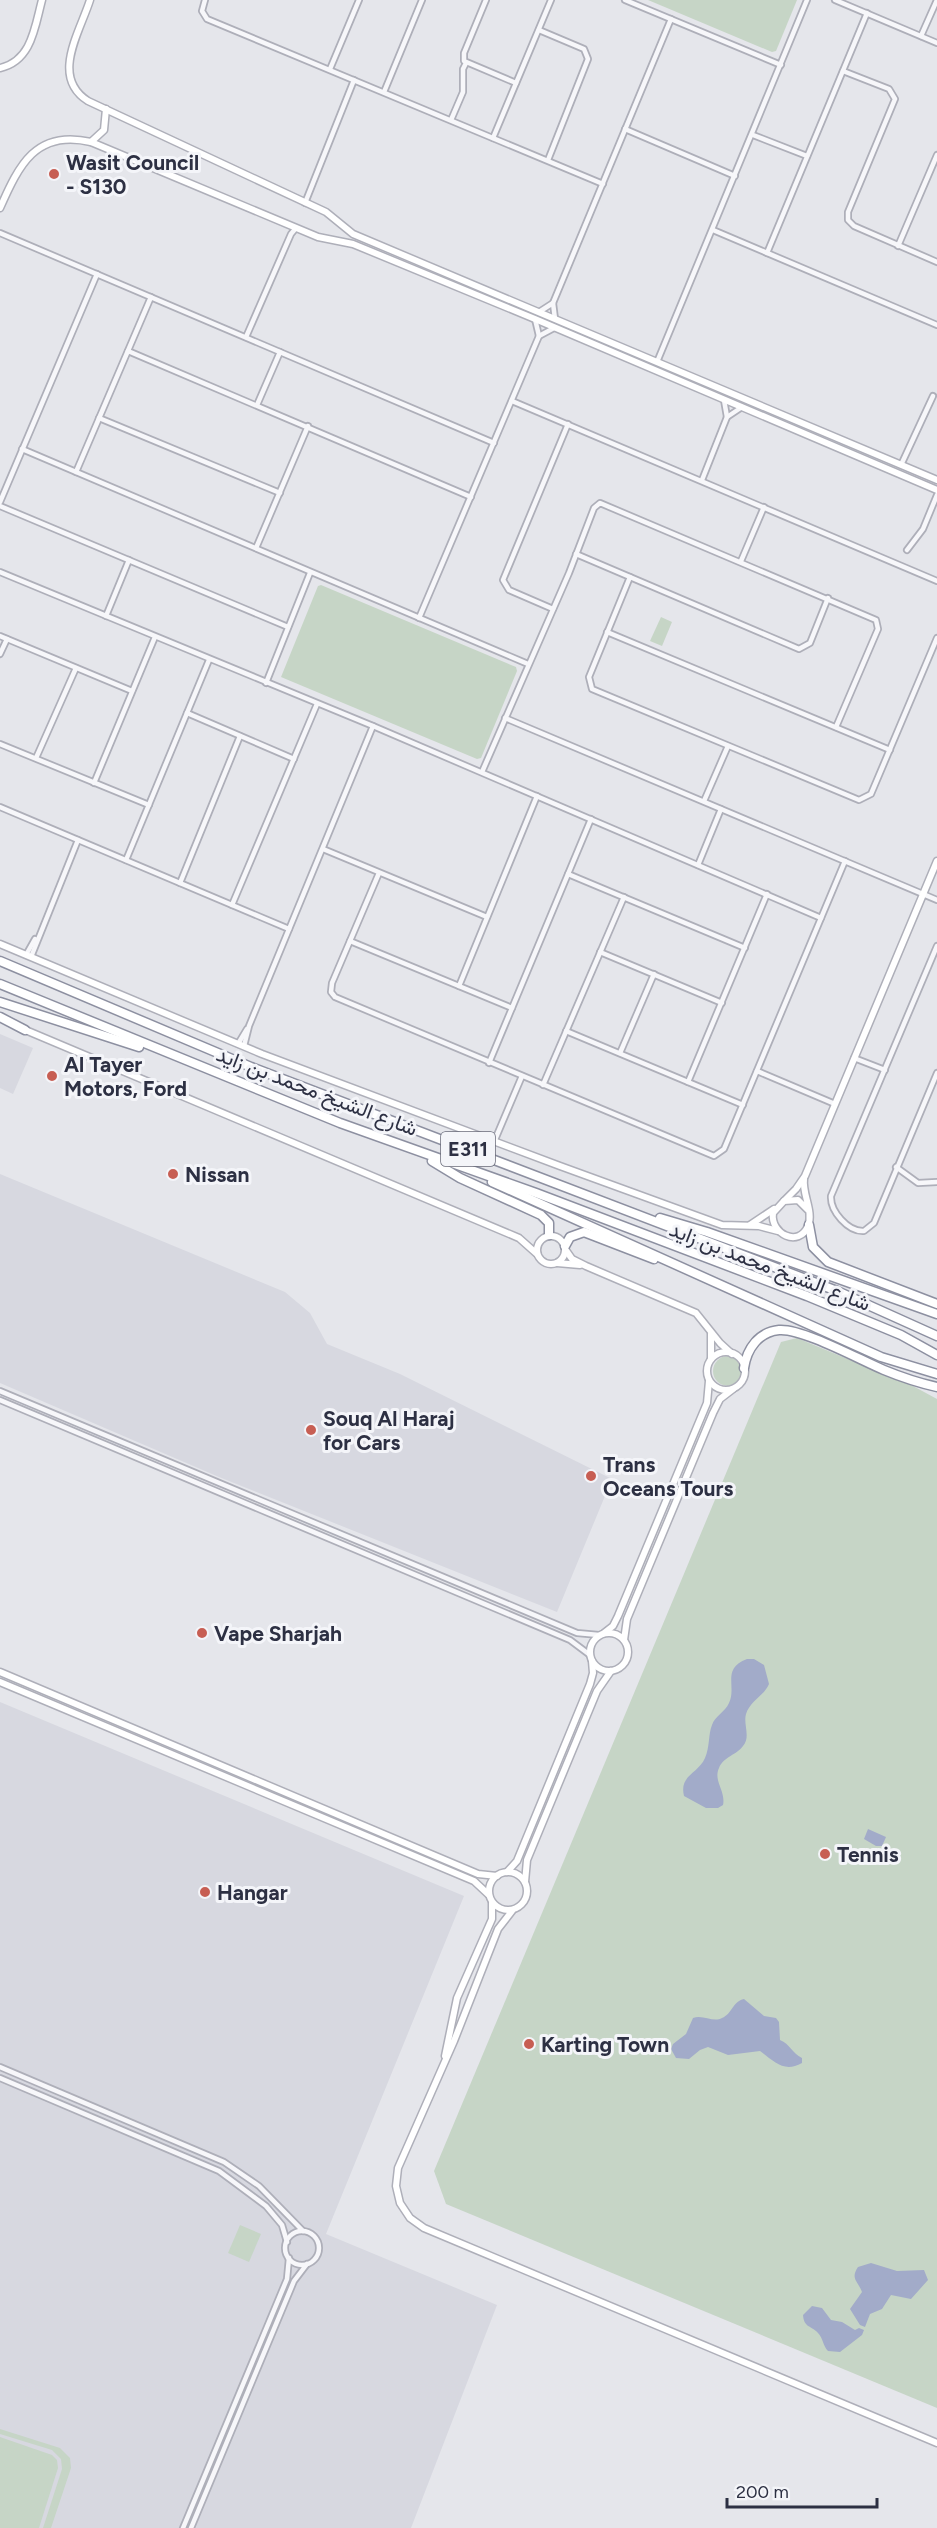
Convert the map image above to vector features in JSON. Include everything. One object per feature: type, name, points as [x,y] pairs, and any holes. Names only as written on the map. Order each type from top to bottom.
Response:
[{"type":"highway","name":"شارع الشيخ محمد بن زايد","points":[[0,961],[251,1067],[622,1207],[853,1298],[937,1336]]},
{"type":"highway","name":"شارع الشيخ محمد بن زايد","points":[[0,984],[171,1055],[422,1154],[482,1174],[807,1296],[900,1335],[937,1355]]},
{"type":"highway","points":[[0,1002],[106,1038],[171,1055]]},
{"type":"highway","points":[[0,1018],[25,1030]]},
{"type":"highway","points":[[422,1154],[460,1178],[541,1215],[549,1223],[547,1236]]},
{"type":"highway","points":[[482,1174],[515,1194],[680,1265],[880,1357],[937,1374]]},
{"type":"highway","points":[[622,1207],[706,1232],[937,1314]]},
{"type":"highway","points":[[809,1225],[813,1247],[828,1262],[937,1304]]},
{"type":"highway","points":[[565,1248],[570,1237],[584,1232],[661,1262],[680,1265]]},
{"type":"highway","points":[[744,1368],[749,1349],[762,1336],[780,1330],[790,1330],[893,1374],[937,1387]]},
{"type":"street","points":[[0,68],[13,64],[26,51],[42,0]]},
{"type":"street","points":[[90,0],[70,54],[69,73],[80,95],[304,200],[330,215],[344,229],[937,481]]},
{"type":"street","points":[[330,69],[359,0]]},
{"type":"street","points":[[384,92],[422,0]]},
{"type":"street","points":[[451,120],[463,92],[463,69],[466,63],[464,53],[486,0]]},
{"type":"street","points":[[493,138],[551,0]]},
{"type":"street","points":[[625,0],[781,65]]},
{"type":"street","points":[[657,362],[807,0]]},
{"type":"street","points":[[835,0],[937,43]]},
{"type":"street","points":[[921,36],[937,0]]},
{"type":"street","points":[[204,2],[202,14],[212,20],[603,183]]},
{"type":"street","points":[[767,253],[867,14]]},
{"type":"street","points":[[555,319],[553,303],[671,19]]},
{"type":"street","points":[[539,30],[581,48],[588,56],[548,160]]},
{"type":"street","points":[[466,63],[516,83]]},
{"type":"street","points":[[843,71],[889,89],[895,94],[895,102],[847,217],[854,226],[937,262]]},
{"type":"street","points":[[304,200],[354,80]]},
{"type":"street","points":[[92,142],[104,130],[106,109]]},
{"type":"street","points":[[625,129],[735,176]]},
{"type":"street","points":[[753,135],[807,156]]},
{"type":"street","points":[[0,208],[16,171],[34,152],[64,140],[92,142],[294,227],[322,238],[341,241],[535,319],[937,490]]},
{"type":"street","points":[[898,246],[937,155]]},
{"type":"street","points":[[931,169],[937,172]]},
{"type":"street","points":[[246,337],[294,227]]},
{"type":"street","points":[[341,241],[344,229]]},
{"type":"street","points":[[713,230],[937,325]]},
{"type":"street","points":[[0,233],[494,443]]},
{"type":"street","points":[[97,274],[0,504],[288,627]]},
{"type":"street","points":[[76,472],[151,297]]},
{"type":"street","points":[[539,312],[553,303]]},
{"type":"street","points":[[535,319],[539,336]]},
{"type":"street","points":[[419,618],[539,336],[548,329],[556,328]]},
{"type":"street","points":[[128,351],[471,497]]},
{"type":"street","points":[[257,405],[280,352]]},
{"type":"street","points":[[901,465],[933,396]]},
{"type":"street","points":[[723,400],[727,417]]},
{"type":"street","points":[[512,401],[937,581]]},
{"type":"street","points":[[702,480],[727,417],[742,407]]},
{"type":"street","points":[[99,418],[279,493]]},
{"type":"street","points":[[553,609],[509,590],[503,580],[568,424]]},
{"type":"street","points":[[256,548],[308,426]]},
{"type":"street","points":[[22,449],[528,664]]},
{"type":"street","points":[[908,477],[937,481]]},
{"type":"street","points":[[907,550],[923,529],[937,495]]},
{"type":"street","points":[[482,772],[595,507],[602,503],[874,618],[878,625],[836,727]]},
{"type":"street","points":[[741,561],[764,507]]},
{"type":"street","points":[[576,554],[799,649],[810,643],[828,598]]},
{"type":"street","points":[[106,616],[129,560]]},
{"type":"street","points":[[0,572],[373,726],[821,918]]},
{"type":"street","points":[[266,682],[310,573]]},
{"type":"street","points":[[630,577],[589,677],[592,689],[859,800],[872,794],[937,638]]},
{"type":"street","points":[[607,632],[890,750]]},
{"type":"street","points":[[0,636],[132,691]]},
{"type":"street","points":[[94,783],[155,637]]},
{"type":"street","points":[[0,654],[6,639]]},
{"type":"street","points":[[126,860],[209,660]]},
{"type":"street","points":[[36,758],[75,668]]},
{"type":"street","points":[[232,905],[317,704]]},
{"type":"street","points":[[187,713],[294,759]]},
{"type":"street","points":[[505,718],[937,900]]},
{"type":"street","points":[[241,1045],[373,726]]},
{"type":"street","points":[[180,883],[240,736]]},
{"type":"street","points":[[0,744],[148,805]]},
{"type":"street","points":[[704,801],[728,746]]},
{"type":"street","points":[[459,986],[537,796]]},
{"type":"street","points":[[0,807],[289,929]]},
{"type":"street","points":[[698,865],[721,809]]},
{"type":"street","points":[[489,1063],[591,819]]},
{"type":"street","points":[[28,956],[78,840]]},
{"type":"street","points":[[323,849],[487,917]]},
{"type":"street","points":[[379,873],[331,986],[335,997],[711,1156],[717,1155],[724,1149],[845,861]]},
{"type":"street","points":[[747,1226],[784,1201],[805,1176],[937,861]]},
{"type":"street","points":[[568,874],[745,948]]},
{"type":"street","points":[[688,1082],[767,894]]},
{"type":"street","points":[[543,1085],[624,897]]},
{"type":"street","points":[[350,940],[512,1008]]},
{"type":"street","points":[[0,944],[241,1045],[495,1142],[722,1225],[763,1227],[785,1236],[795,1237],[803,1233],[809,1225],[804,1192],[805,1176]]},
{"type":"street","points":[[937,946],[835,1188],[834,1201],[838,1213],[856,1230],[864,1231],[872,1227],[937,1073]]},
{"type":"street","points":[[600,952],[722,1003]]},
{"type":"street","points":[[620,1053],[654,974]]},
{"type":"street","points":[[25,1030],[519,1238],[532,1240],[547,1236],[559,1238],[572,1259],[691,1310],[705,1320],[732,1354],[740,1359],[744,1368],[743,1380],[716,1406],[627,1619],[624,1640],[628,1651],[625,1662],[611,1671],[597,1691],[527,1860],[525,1882],[527,1897],[498,1929],[454,2041],[396,2177],[400,2203],[417,2224],[937,2443]]},
{"type":"street","points":[[566,1031],[743,1105]]},
{"type":"street","points":[[854,1058],[885,1070]]},
{"type":"street","points":[[757,1071],[835,1104]]},
{"type":"street","points":[[495,1142],[522,1076]]},
{"type":"street","points":[[896,1167],[918,1183],[930,1185],[937,1182]]},
{"type":"street","points":[[784,1201],[798,1200],[808,1210]]},
{"type":"street","points":[[775,1208],[773,1222],[777,1231]]},
{"type":"street","points":[[537,1254],[538,1244],[547,1236]]},
{"type":"street","points":[[519,1238],[547,1264],[586,1266]]},
{"type":"street","points":[[556,1263],[563,1258],[565,1248]]},
{"type":"street","points":[[0,1672],[478,1874],[497,1876],[507,1872],[517,1861],[590,1684],[593,1672],[591,1644],[616,1621],[705,1410],[710,1381],[707,1371],[710,1360],[711,1330]]},
{"type":"street","points":[[710,1360],[720,1353],[732,1354]]},
{"type":"street","points":[[710,1381],[717,1388],[732,1389]]},
{"type":"street","points":[[0,1391],[577,1633],[615,1634],[624,1640]]},
{"type":"street","points":[[0,1400],[576,1643],[602,1670],[611,1671]]},
{"type":"street","points":[[57,1424],[56,1420],[61,1417]]},
{"type":"street","points":[[375,1557],[380,1554],[380,1550]]},
{"type":"street","points":[[0,1682],[474,1881],[489,1895],[492,1903],[490,1924],[453,2011],[442,2065]]},
{"type":"street","points":[[507,1872],[516,1873],[525,1882]]},
{"type":"street","points":[[489,1895],[490,1886],[497,1876]]},
{"type":"street","points":[[492,1903],[501,1910],[512,1911]]},
{"type":"street","points":[[0,2067],[224,2162],[259,2186],[303,2231],[316,2238],[319,2247],[317,2256],[307,2264],[294,2281],[191,2528]]},
{"type":"street","points":[[0,2078],[219,2171],[266,2206],[282,2225],[289,2258],[287,2279],[183,2528]]},
{"type":"street","points":[[287,2241],[293,2234],[303,2231]]},
{"type":"street","points":[[289,2258],[297,2264],[307,2264]]},
{"type":"shaded area","points":[[0,1034],[33,1048],[13,1094],[0,1088]]},
{"type":"shaded area","name":"Souq Al Haraj for Cars","points":[[0,1174],[285,1292],[310,1313],[327,1344],[400,1374],[612,1479],[557,1612],[219,1477],[0,1383]]},
{"type":"shaded area","points":[[0,1702],[464,1896],[326,2234],[497,2305],[411,2528],[0,2528]]},
{"type":"green space","points":[[648,0],[797,0],[776,51],[772,52]]},
{"type":"green space","points":[[321,585],[516,667],[517,671],[481,758],[477,759],[281,677],[318,586]]},
{"type":"green space","points":[[661,617],[672,622],[662,646],[650,641]]},
{"type":"green space","points":[[797,1338],[913,1386],[937,1399],[937,2408],[446,2204],[434,2171],[781,1342]]},
{"type":"green space","points":[[728,1356],[739,1360],[743,1371],[739,1382],[728,1386],[717,1382],[713,1371],[717,1360]]},
{"type":"green space","points":[[240,2225],[261,2234],[249,2262],[228,2253]]},
{"type":"green space","points":[[0,2429],[60,2448],[70,2458],[71,2468],[51,2528],[43,2528],[62,2469],[61,2459],[52,2450],[0,2434]]},
{"type":"green space","points":[[0,2437],[52,2455],[57,2460],[58,2468],[39,2528],[0,2528]]},
{"type":"water","points":[[747,1659],[754,1659],[764,1665],[769,1684],[748,1709],[745,1722],[747,1735],[745,1742],[719,1768],[718,1777],[723,1805],[718,1808],[706,1808],[684,1796],[684,1783],[705,1758],[712,1725],[729,1703],[734,1668]]},
{"type":"water","points":[[868,1829],[886,1837],[882,1846],[876,1846],[864,1839]]},
{"type":"water","points":[[744,1999],[764,2016],[776,2018],[779,2022],[780,2040],[802,2058],[802,2063],[790,2067],[780,2065],[760,2051],[728,2055],[708,2047],[689,2059],[676,2058],[671,2049],[673,2044],[686,2034],[693,2018],[715,2020],[722,2018],[737,2002]]},
{"type":"water","points":[[871,2263],[897,2271],[924,2270],[928,2280],[911,2299],[891,2295],[882,2309],[870,2314],[865,2327],[860,2325],[850,2309],[862,2292],[855,2277],[856,2271],[858,2267]]},
{"type":"water","points":[[812,2306],[822,2308],[831,2320],[842,2322],[855,2330],[859,2328],[864,2330],[862,2335],[840,2352],[828,2351],[820,2335],[806,2324],[804,2319],[803,2315]]},
{"type":"place","name":"Wasit Council - S130","points":[[54,174]]},
{"type":"place","name":"Al Tayer Motors, Ford","points":[[52,1076]]},
{"type":"place","name":"Nissan","points":[[173,1174]]},
{"type":"place","name":"Souq Al Haraj for Cars","points":[[311,1430]]},
{"type":"place","name":"Trans Oceans Tours","points":[[591,1476]]},
{"type":"place","name":"Vape Sharjah","points":[[202,1633]]},
{"type":"place","name":"Tennis","points":[[825,1854]]},
{"type":"place","name":"Hangar","points":[[205,1892]]},
{"type":"place","name":"Karting Town","points":[[529,2044]]}]
